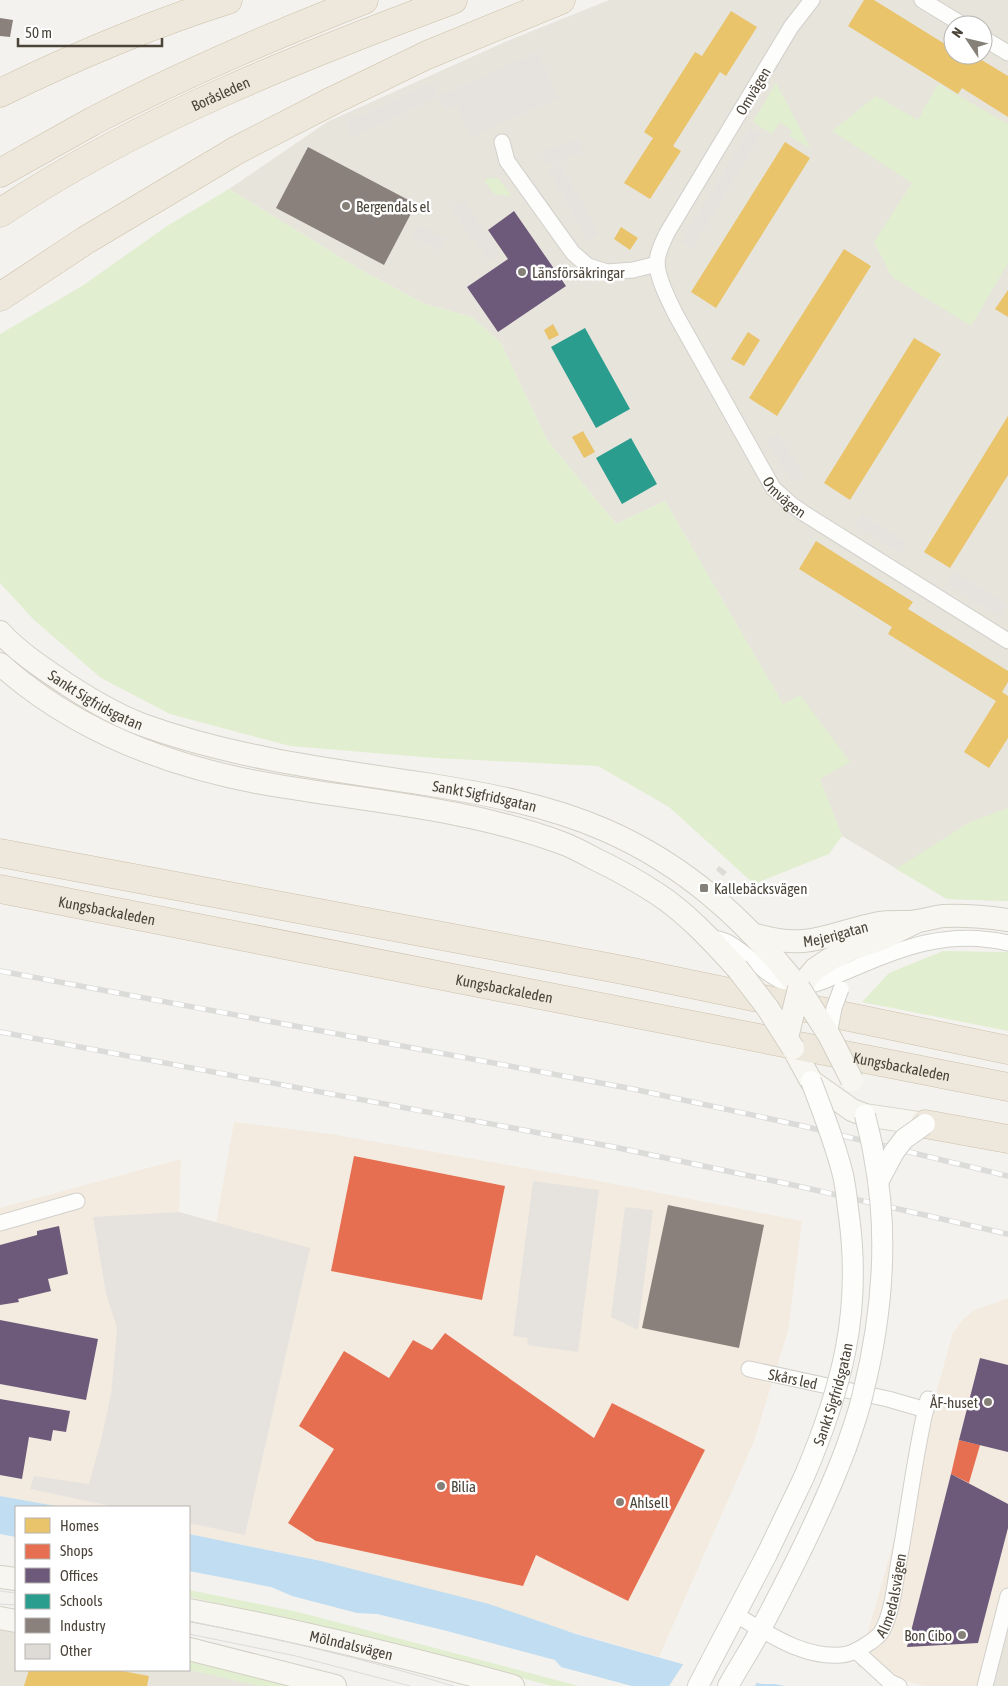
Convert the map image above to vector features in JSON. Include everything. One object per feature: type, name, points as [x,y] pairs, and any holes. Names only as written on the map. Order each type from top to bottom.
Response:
[{"type":"highway","points":[[0,93],[102,46],[187,13],[228,0]]},
{"type":"highway","name":"Boråsleden","points":[[0,173],[93,121],[214,62],[364,0]]},
{"type":"highway","name":"Boråsleden","points":[[0,212],[40,186],[96,154],[186,109],[279,66],[453,0]]},
{"type":"highway","points":[[0,297],[86,240],[237,150],[427,55],[562,0]]},
{"type":"highway","points":[[0,853],[623,970],[1008,1050]]},
{"type":"highway","name":"Kungsbackaleden","points":[[0,888],[1008,1087]]},
{"type":"highway","points":[[925,1124],[1008,1139]]},
{"type":"main road","name":"Sankt Sigfridsgatan","points":[[0,632],[40,667],[68,686],[108,709],[142,725],[242,754],[280,762],[482,793],[572,817],[606,830],[665,862],[704,888],[756,935],[803,983],[852,1080],[865,1115]]},
{"type":"main road","name":"Sankt Sigfridsgatan","points":[[0,664],[23,685],[95,730],[177,762],[283,787],[369,799],[476,818],[564,843],[657,894],[706,935],[737,968],[767,1007],[811,1081],[852,1110],[865,1115],[925,1124]]},
{"type":"main road","name":"Mejerigatan","points":[[756,935],[775,941],[802,942],[830,937],[880,923],[918,921],[942,916],[984,916],[1008,920]]},
{"type":"main road","name":"Mejerigatan","points":[[803,983],[815,970],[830,959],[881,939],[918,921]]},
{"type":"main road","points":[[787,1038],[803,983]]},
{"type":"main road","points":[[0,1577],[15,1580]]},
{"type":"main road","name":"Mölndalsvägen","points":[[190,1610],[419,1660],[513,1686]]},
{"type":"main road","points":[[0,1618],[15,1621]]},
{"type":"main road","points":[[190,1648],[335,1686]]},
{"type":"street","name":"Omvägen","points":[[812,0],[791,27],[667,233],[659,250],[657,264],[664,289],[676,315],[773,488],[805,514],[1008,641]]},
{"type":"street","points":[[922,0],[946,15]]},
{"type":"street","points":[[993,44],[1008,53]]},
{"type":"street","points":[[502,142],[506,162],[573,253],[588,266],[608,272],[633,270],[657,264]]},
{"type":"street","points":[[706,935],[729,943],[765,972],[783,982],[803,983],[856,967],[887,954],[929,941],[959,937],[990,939],[1008,943]]},
{"type":"street","points":[[829,1035],[834,1008],[841,989],[856,967]]},
{"type":"street","name":"Sankt Sigfridsgatan","points":[[703,1678],[804,1477],[822,1436],[839,1384],[850,1329],[854,1286],[851,1232],[843,1176],[826,1118],[811,1081]]},
{"type":"street","name":"Sankt Sigfridsgatan","points":[[731,1681],[761,1629],[802,1550],[830,1490],[863,1395],[876,1333],[882,1244],[878,1182],[865,1115]]},
{"type":"street","points":[[878,1182],[894,1152],[904,1139],[925,1124]]},
{"type":"street","points":[[0,1224],[77,1201]]},
{"type":"street","name":"Skårs led","points":[[749,1369],[782,1378],[809,1381],[862,1393],[927,1404]]},
{"type":"street","name":"Almedalsvägen","points":[[736,1615],[787,1644],[821,1654],[842,1655],[856,1651],[882,1632],[892,1602],[916,1456],[927,1404]]},
{"type":"street","points":[[985,1686],[1008,1596]]},
{"type":"street","points":[[856,1651],[890,1682],[899,1686]]},
{"type":"shaded area","points":[[609,0],[1008,0],[1008,901],[947,899],[842,836],[807,746],[665,501],[616,524],[547,440],[501,343],[472,317],[425,304],[361,270],[229,189],[327,122],[505,42]]},
{"type":"shaded area","points":[[538,52],[558,98],[471,137],[457,105],[445,109],[439,96]]},
{"type":"shaded area","points":[[432,82],[439,97],[352,137],[345,123]]},
{"type":"shaded area","points":[[750,128],[761,135],[692,249],[681,242]]},
{"type":"shaded area","points":[[579,139],[584,152],[546,165],[541,151]]},
{"type":"shaded area","points":[[560,163],[599,234],[587,241],[548,169]]},
{"type":"shaded area","points":[[463,200],[501,253],[489,262],[451,208]]},
{"type":"shaded area","points":[[418,225],[445,238],[439,250],[412,237]]},
{"type":"shaded area","points":[[778,433],[804,475],[792,482],[766,440]]},
{"type":"shaded area","points":[[862,514],[907,543],[900,554],[855,525]]},
{"type":"shaded area","points":[[955,572],[1008,605],[1000,617],[947,584]]},
{"type":"shaded area","points":[[234,1122],[337,1135],[594,1180],[802,1221],[788,1331],[754,1441],[659,1657],[321,1561],[190,1534],[190,1506],[55,1506],[0,1496],[0,1208],[181,1159],[179,1212],[216,1223]]},
{"type":"shaded area","points":[[533,1181],[599,1190],[578,1352],[527,1345],[528,1338],[513,1336]]},
{"type":"shaded area","points":[[625,1207],[653,1210],[638,1330],[611,1317]]},
{"type":"shaded area","points":[[179,1212],[310,1248],[245,1535],[190,1523],[190,1506],[110,1506],[30,1489],[34,1476],[89,1484],[101,1440],[111,1394],[117,1328],[106,1294],[93,1217]]},
{"type":"shaded area","points":[[1008,1298],[1008,1604],[987,1686],[924,1686],[858,1667],[953,1333],[963,1319],[973,1311]]},
{"type":"shaded area","points":[[1008,1604],[1008,1686],[987,1686]]},
{"type":"shaded area","points":[[0,1630],[15,1633],[15,1671],[190,1671],[190,1666],[275,1686],[0,1686]]},
{"type":"green space","points":[[776,83],[811,149],[790,136],[792,131],[780,122],[772,134],[753,122]]},
{"type":"green space","points":[[938,84],[1008,124],[1008,263],[971,326],[892,277],[874,242],[912,183],[832,131],[876,96],[918,120]]},
{"type":"green space","points":[[498,178],[512,196],[494,194],[484,180]]},
{"type":"green space","points":[[229,189],[361,270],[425,304],[472,317],[501,343],[547,440],[616,524],[665,501],[783,704],[800,695],[850,762],[820,779],[842,836],[829,854],[754,884],[669,807],[598,766],[435,758],[290,746],[170,714],[101,678],[34,620],[0,583],[0,334],[82,286],[167,226]]},
{"type":"green space","points":[[1008,808],[1008,901],[947,899],[896,869],[968,823]]},
{"type":"green space","points":[[943,951],[1008,952],[1008,1031],[862,1002],[889,973]]},
{"type":"green space","points":[[190,1590],[298,1612],[579,1686],[552,1686],[327,1627],[190,1597]]},
{"type":"green space","points":[[190,1658],[300,1686],[261,1686],[190,1670]]},
{"type":"water","points":[[0,1496],[55,1506],[15,1506],[15,1537],[0,1534]]},
{"type":"water","points":[[190,1534],[321,1561],[489,1604],[576,1634],[682,1664],[762,1684],[785,1686],[632,1686],[561,1667],[555,1660],[377,1614],[357,1613],[292,1596],[271,1587],[190,1571]]},
{"type":"pier","points":[[684,1663],[758,1680],[755,1686],[669,1686]]},
{"type":"building: Homes","points":[[864,0],[874,0],[943,43],[943,65],[990,65],[1008,76],[1008,117],[962,88],[958,94],[848,26]]},
{"type":"building: Homes","points":[[731,11],[757,27],[726,76],[720,72],[673,146],[681,151],[650,199],[624,183],[653,138],[644,132],[695,52],[702,56]]},
{"type":"building: Homes","points":[[785,142],[810,158],[716,308],[691,292]]},
{"type":"building: Homes","points":[[621,227],[638,238],[630,250],[614,239]]},
{"type":"building: Homes","points":[[844,249],[871,266],[777,416],[749,398]]},
{"type":"building: Homes","points":[[1008,290],[1008,317],[995,309]]},
{"type":"building: Homes","points":[[553,324],[559,335],[549,340],[544,330]]},
{"type":"building: Homes","points":[[748,332],[760,340],[744,366],[731,359]]},
{"type":"building: Homes","points":[[914,338],[941,354],[850,500],[824,483]]},
{"type":"building: Homes","points":[[1008,416],[1008,475],[950,568],[924,552]]},
{"type":"building: Homes","points":[[583,431],[595,452],[584,458],[572,437]]},
{"type":"building: Homes","points":[[816,541],[913,602],[908,609],[1008,671],[1008,682],[1002,692],[1008,696],[1008,738],[989,768],[964,752],[996,701],[888,634],[892,627],[799,569]]},
{"type":"building: Homes","points":[[29,1671],[122,1671],[149,1676],[147,1686],[24,1686]]},
{"type":"building: Shops","points":[[354,1156],[505,1186],[482,1300],[331,1271]]},
{"type":"building: Shops","name":"Bilia","points":[[445,1333],[594,1438],[612,1403],[705,1450],[628,1601],[536,1555],[523,1586],[316,1541],[288,1523],[334,1449],[299,1426],[344,1351],[389,1378],[413,1340],[432,1350]]},
{"type":"building: Shops","points":[[959,1440],[980,1445],[969,1483],[951,1474]]},
{"type":"building: Offices","name":"Länsförsäkringar","points":[[514,211],[566,286],[498,332],[467,287],[508,259],[488,230]]},
{"type":"building: Offices","points":[[59,1226],[68,1274],[48,1279],[51,1291],[18,1299],[19,1302],[0,1305],[0,1245],[37,1235],[37,1231]]},
{"type":"building: Offices","points":[[0,1320],[98,1339],[86,1400],[0,1384]]},
{"type":"building: Offices","name":"ÅF-huset","points":[[980,1358],[1008,1365],[1008,1452],[959,1440]]},
{"type":"building: Offices","points":[[0,1399],[70,1411],[66,1432],[53,1430],[51,1441],[29,1437],[22,1479],[0,1475]]},
{"type":"building: Offices","points":[[951,1474],[1008,1504],[1008,1528],[978,1643],[907,1647]]},
{"type":"building: Schools","points":[[585,328],[630,409],[596,428],[551,347]]},
{"type":"building: Schools","points":[[631,438],[657,484],[622,504],[596,458]]},
{"type":"building: Industry","points":[[0,18],[13,20],[10,37],[0,36]]},
{"type":"building: Industry","name":"Bergendals el","points":[[308,147],[416,204],[384,265],[276,208]]},
{"type":"building: Industry","points":[[668,1205],[764,1225],[739,1348],[642,1328]]},
{"type":"building: Other","points":[[719,866],[727,872],[723,876],[716,870]]},
{"type":"tram line","points":[[0,1591],[15,1593]]},
{"type":"tram line","points":[[0,1604],[15,1605]]},
{"type":"tram line","points":[[190,1621],[322,1650],[453,1686]]},
{"type":"tram line","points":[[190,1634],[296,1656],[410,1686]]},
{"type":"railway","points":[[0,971],[633,1089],[803,1126],[1008,1176]]},
{"type":"railway","points":[[0,1032],[614,1147],[1008,1234]]},
{"type":"place","name":"Bergendals el","points":[[346,206]]},
{"type":"place","name":"Länsförsäkringar","points":[[522,272]]},
{"type":"place","name":"Kallebäcksvägen","points":[[704,888]]},
{"type":"place","name":"ÅF-huset","points":[[988,1402]]},
{"type":"place","name":"Bilia","points":[[441,1486]]},
{"type":"place","name":"Ahlsell","points":[[620,1502]]},
{"type":"place","name":"Bon Cibo","points":[[962,1635]]}]
